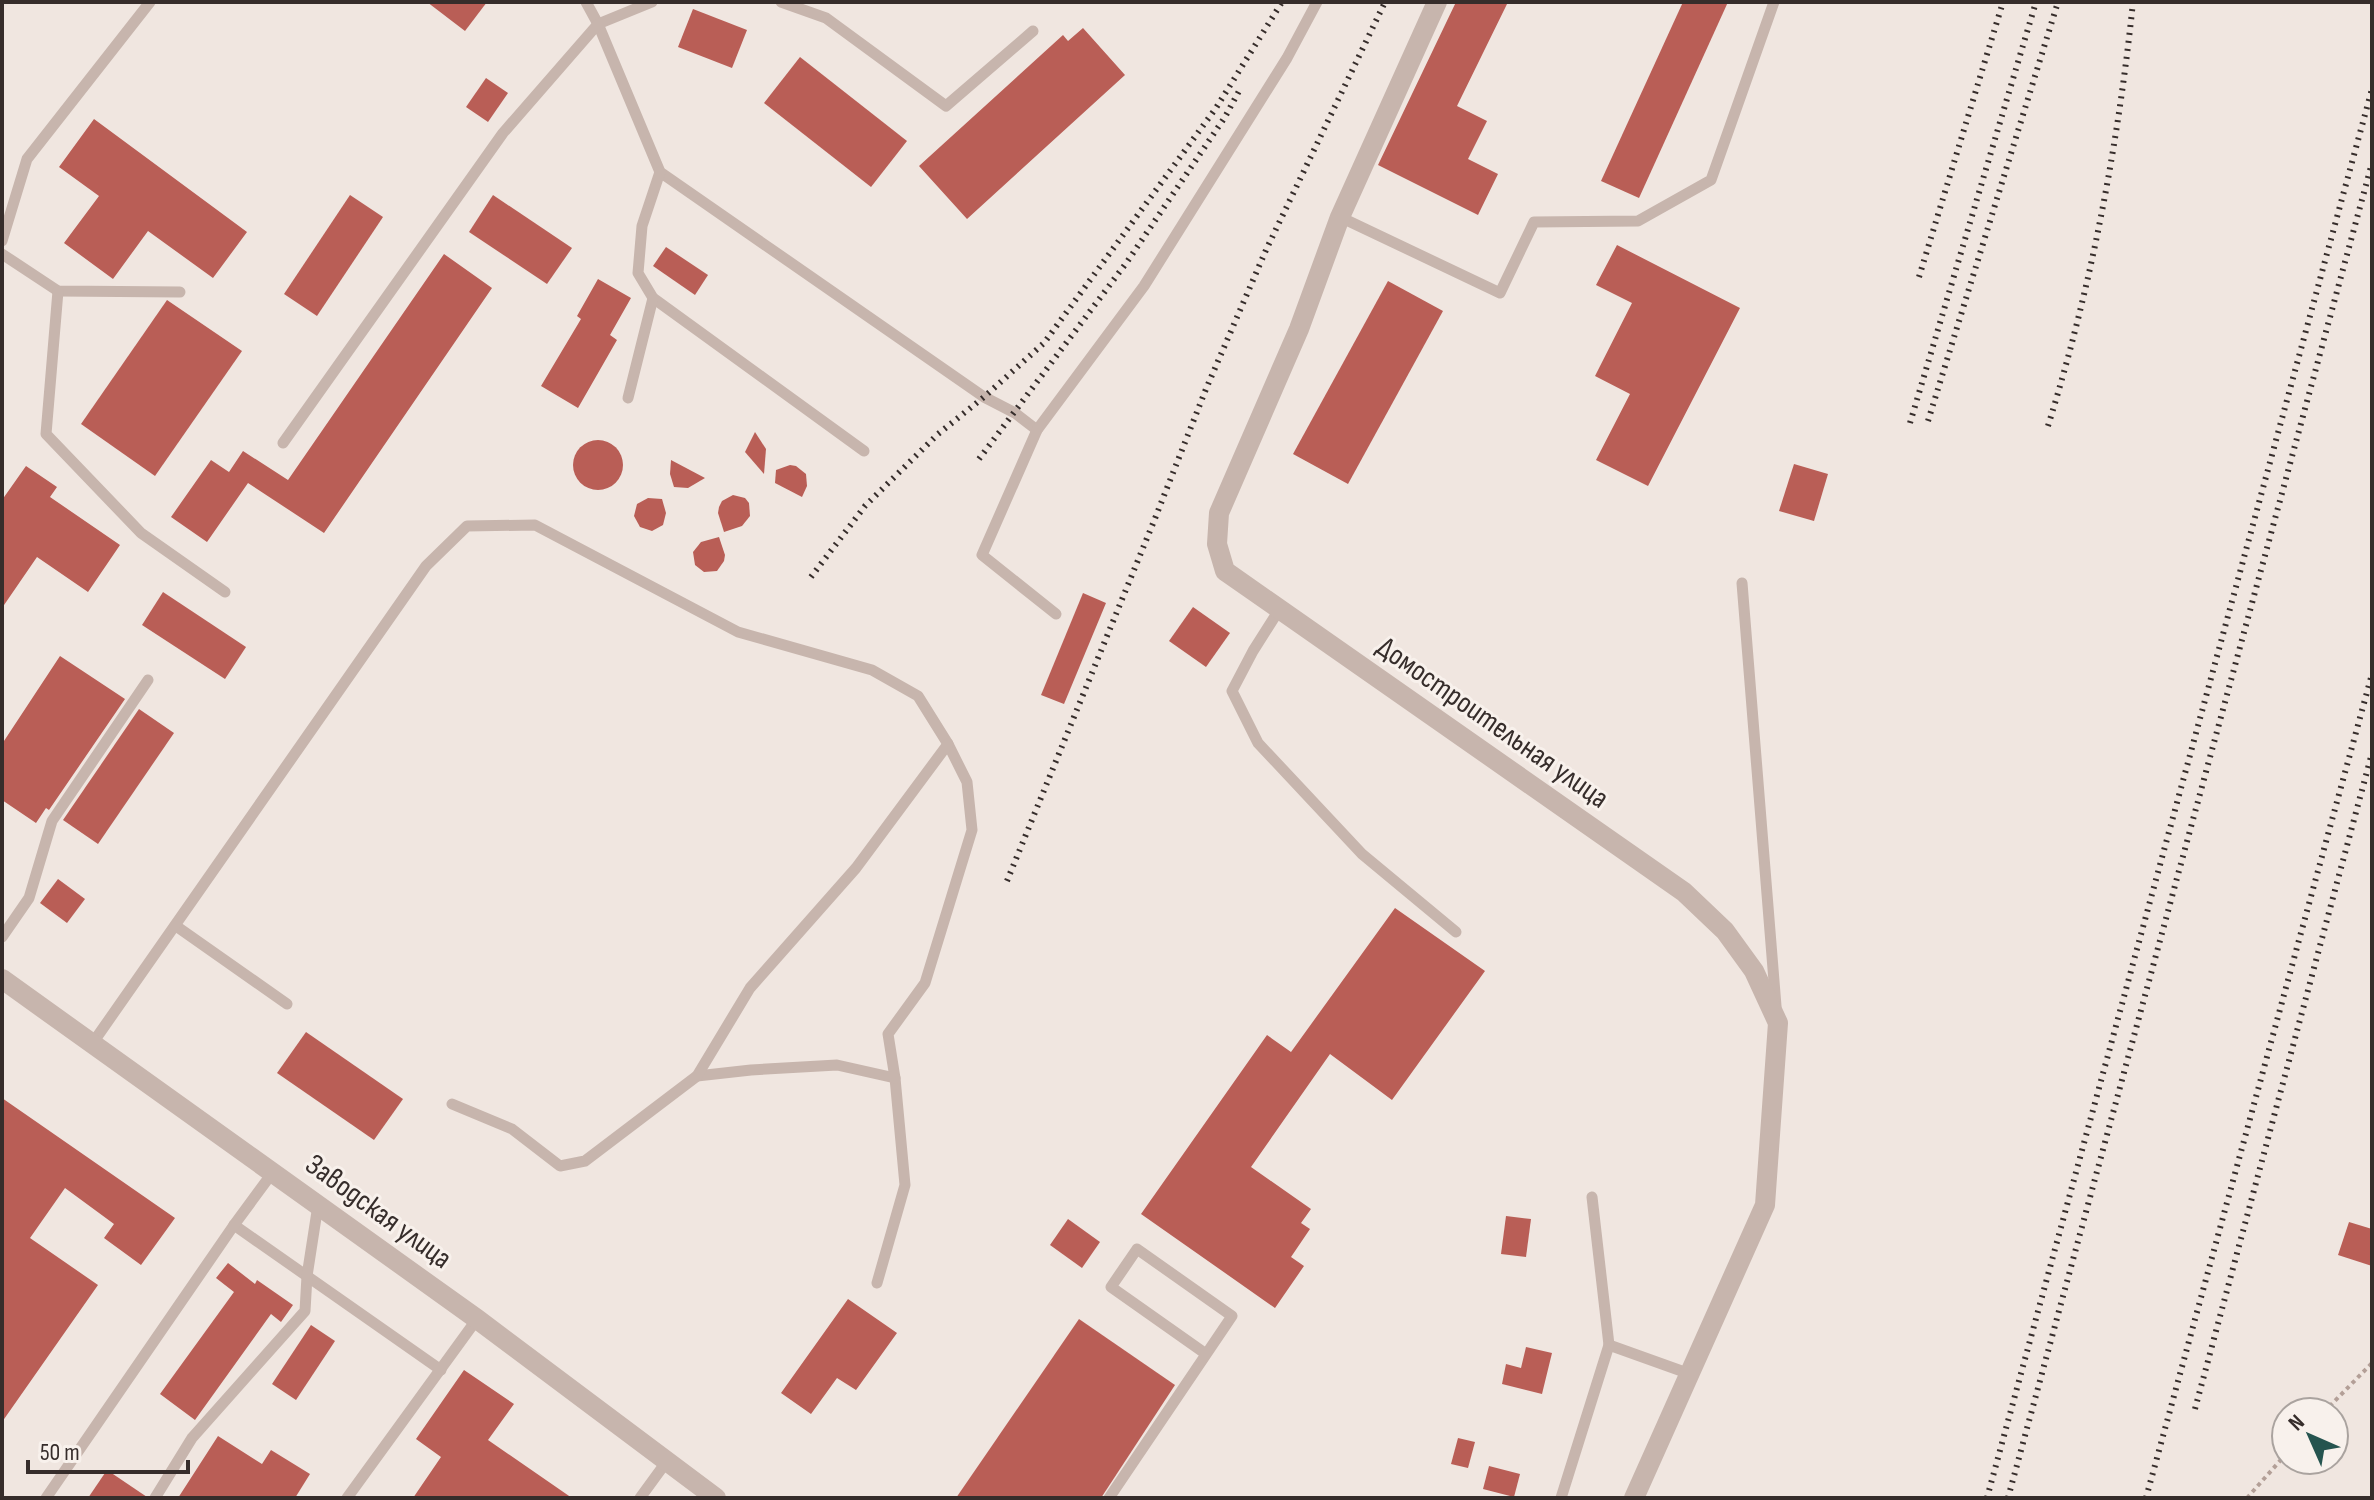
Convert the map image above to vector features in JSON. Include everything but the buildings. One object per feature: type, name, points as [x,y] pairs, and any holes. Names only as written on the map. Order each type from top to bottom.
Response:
[{"type":"street","name":"Домостроительная улица","points":[[1437,2],[1340,217],[1299,329],[1219,513],[1217,544],[1225,571],[1684,892],[1725,931],[1754,971],[1778,1023],[1765,1205],[1634,1498]]},
{"type":"street","name":"Заводская улица","points":[[2,979],[477,1319],[716,1498]]},
{"type":"lane","points":[[2,241],[27,159],[150,2]]},
{"type":"lane","points":[[586,2],[660,172],[984,397],[1015,413],[1037,430]]},
{"type":"lane","points":[[283,443],[503,133],[598,24],[652,2]]},
{"type":"lane","points":[[781,2],[826,18],[946,106],[1033,31]]},
{"type":"lane","points":[[1056,614],[982,555],[1037,430],[1144,286],[1287,58],[1317,2]]},
{"type":"lane","points":[[1340,217],[1500,293],[1534,222],[1638,221],[1711,180],[1774,2]]},
{"type":"lane","points":[[660,172],[642,226],[638,273],[653,298],[864,451]]},
{"type":"lane","points":[[2,254],[58,291],[180,292]]},
{"type":"lane","points":[[58,291],[46,434],[141,533],[225,592]]},
{"type":"lane","points":[[628,398],[653,298]]},
{"type":"lane","points":[[92,1044],[426,566],[467,526],[535,525],[738,632],[872,670],[918,696],[967,782],[972,830],[925,983],[888,1034],[905,1185],[877,1283]]},
{"type":"lane","points":[[1742,583],[1778,1023]]},
{"type":"lane","points":[[1279,610],[1232,691],[1258,743],[1362,854],[1456,932]]},
{"type":"lane","points":[[2,937],[29,898],[52,821],[148,680]]},
{"type":"lane","points":[[452,1104],[512,1129],[560,1166],[585,1161],[697,1076],[750,988],[856,868],[948,744]]},
{"type":"lane","points":[[176,926],[287,1004]]},
{"type":"lane","points":[[697,1076],[837,1065],[895,1078]]},
{"type":"lane","points":[[46,1498],[273,1172]]},
{"type":"lane","points":[[1561,1498],[1609,1345],[1592,1197]]},
{"type":"lane","points":[[155,1498],[192,1438],[305,1311],[318,1205]]},
{"type":"lane","points":[[234,1225],[441,1370]]},
{"type":"lane","points":[[1109,1498],[1232,1316],[1137,1249],[1111,1287],[1206,1354]]},
{"type":"lane","points":[[347,1498],[477,1319]]},
{"type":"lane","points":[[1609,1345],[1690,1374]]},
{"type":"lane","points":[[640,1498],[667,1461]]},
{"type":"path","points":[[2340,1396],[2372,1363]]},
{"type":"path","points":[[2247,1498],[2270,1472]]},
{"type":"railway","points":[[811,577],[865,506],[938,434],[1044,343],[1216,108],[1282,2]]},
{"type":"railway","points":[[1007,881],[1206,389],[1266,250],[1385,2]]},
{"type":"railway","points":[[1919,277],[2003,2]]},
{"type":"railway","points":[[1910,423],[2036,2]]},
{"type":"railway","points":[[1928,421],[2058,2]]},
{"type":"railway","points":[[2048,426],[2077,322],[2101,216],[2133,2]]},
{"type":"railway","points":[[1987,1498],[2372,89]]},
{"type":"railway","points":[[979,459],[1127,262],[1225,117],[1239,91]]},
{"type":"railway","points":[[2008,1498],[2372,163]]},
{"type":"railway","points":[[2146,1498],[2372,674]]},
{"type":"railway","points":[[2195,1409],[2372,753]]}]
